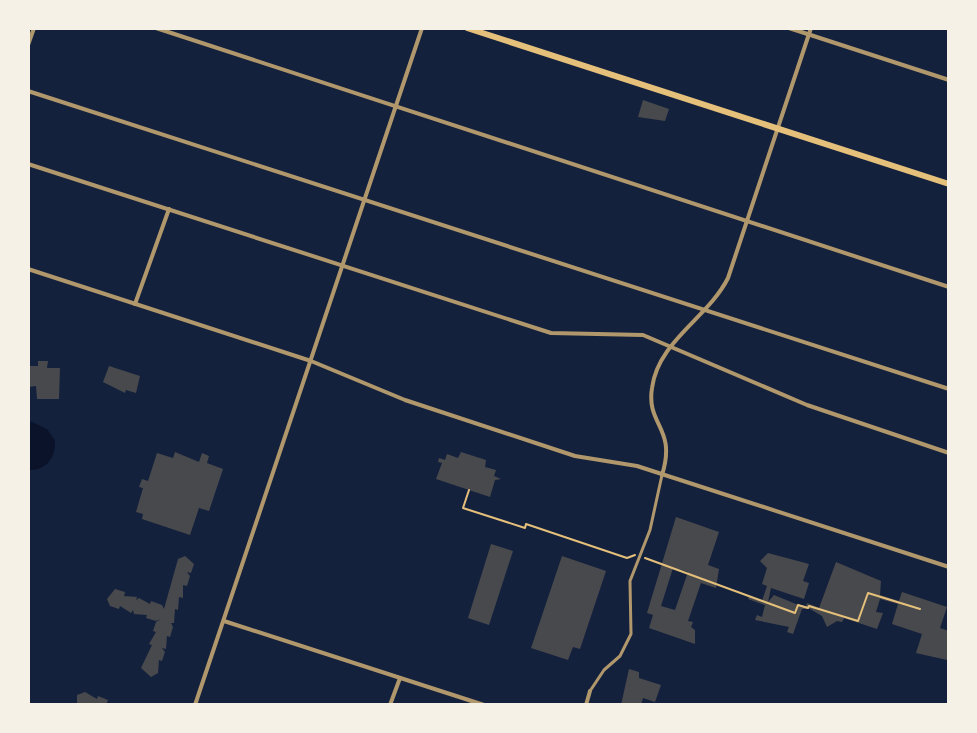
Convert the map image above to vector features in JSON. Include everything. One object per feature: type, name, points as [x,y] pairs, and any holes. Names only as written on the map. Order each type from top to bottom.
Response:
[{"type":"main road","points":[[467,28],[949,184]]},
{"type":"street","points":[[28,45],[34,28]]},
{"type":"street","points":[[156,28],[949,287]]},
{"type":"street","points":[[195,705],[422,28]]},
{"type":"street","points":[[789,28],[949,80]]},
{"type":"street","points":[[586,705],[590,691],[627,646],[631,624],[628,596],[650,530],[668,447],[651,407],[652,386],[672,345],[707,310],[728,278],[811,28]]},
{"type":"street","points":[[28,91],[949,389]]},
{"type":"street","points":[[28,164],[551,333],[643,335],[807,405],[949,453]]},
{"type":"street","points":[[135,304],[169,209]]},
{"type":"street","points":[[28,269],[311,361],[444,413],[575,456],[625,463],[949,567]]},
{"type":"street","points":[[224,621],[484,705]]},
{"type":"street","points":[[390,705],[400,678]]},
{"type":"path","points":[[469,490],[463,508],[525,528],[526,524],[627,558],[639,556],[795,613],[798,605],[809,606],[858,621],[868,593],[920,609]]},
{"type":"water","points":[[28,420],[47,429],[55,440],[49,462],[34,470],[28,470]]},
{"type":"building","points":[[643,100],[669,109],[665,121],[638,117]]},
{"type":"building","points":[[38,361],[48,361],[47,368],[60,368],[59,399],[37,399],[36,386],[28,387],[28,366],[38,366]]},
{"type":"building","points":[[109,366],[140,376],[136,393],[126,390],[125,393],[103,382]]},
{"type":"building","points":[[175,452],[199,462],[202,453],[209,456],[207,463],[223,469],[209,511],[199,508],[190,535],[142,519],[143,514],[136,512],[143,488],[139,487],[142,479],[148,481],[157,453],[173,458]]},
{"type":"building","points":[[461,452],[486,460],[485,467],[496,470],[494,476],[501,479],[495,480],[490,497],[436,479],[442,463],[438,462],[439,458],[445,460],[447,454],[458,458]]},
{"type":"building","points":[[676,517],[719,532],[708,565],[719,569],[716,588],[701,583],[688,621],[693,622],[691,627],[695,630],[695,644],[649,628],[653,615],[647,613]],"holes":[[[673,568],[688,572],[675,610],[661,606]]]},
{"type":"building","points":[[491,544],[513,551],[489,625],[468,618]]},
{"type":"building","points":[[768,553],[809,564],[803,581],[809,583],[804,599],[771,588],[768,602],[774,595],[796,604],[806,606],[807,603],[819,608],[836,562],[881,581],[880,595],[899,601],[902,592],[947,607],[940,628],[949,631],[947,660],[916,653],[922,634],[892,624],[898,604],[880,599],[876,612],[883,613],[877,629],[844,618],[842,622],[837,621],[827,627],[822,616],[810,609],[802,609],[793,634],[787,632],[789,627],[755,620],[757,615],[762,617],[765,605],[748,599],[749,596],[762,601],[767,586],[762,584],[767,568],[760,561]]},
{"type":"building","points":[[185,556],[194,564],[191,573],[187,572],[190,576],[187,586],[183,585],[183,598],[179,597],[178,610],[175,609],[166,649],[162,648],[165,652],[162,661],[159,660],[158,673],[151,677],[141,668],[152,645],[149,644],[156,632],[153,631],[156,622],[161,619],[156,621],[146,618],[147,615],[134,614],[133,610],[131,613],[120,606],[119,609],[110,606],[107,599],[115,589],[125,592],[124,596],[137,597],[136,600],[139,598],[150,604],[151,601],[164,609],[178,559]]},
{"type":"building","points":[[562,556],[606,571],[580,649],[573,647],[568,660],[531,648]]},
{"type":"building","points":[[629,669],[639,672],[639,678],[661,685],[655,702],[643,698],[641,705],[621,705]]},
{"type":"building","points":[[85,692],[97,699],[98,696],[108,700],[106,705],[77,704],[77,695]]}]
